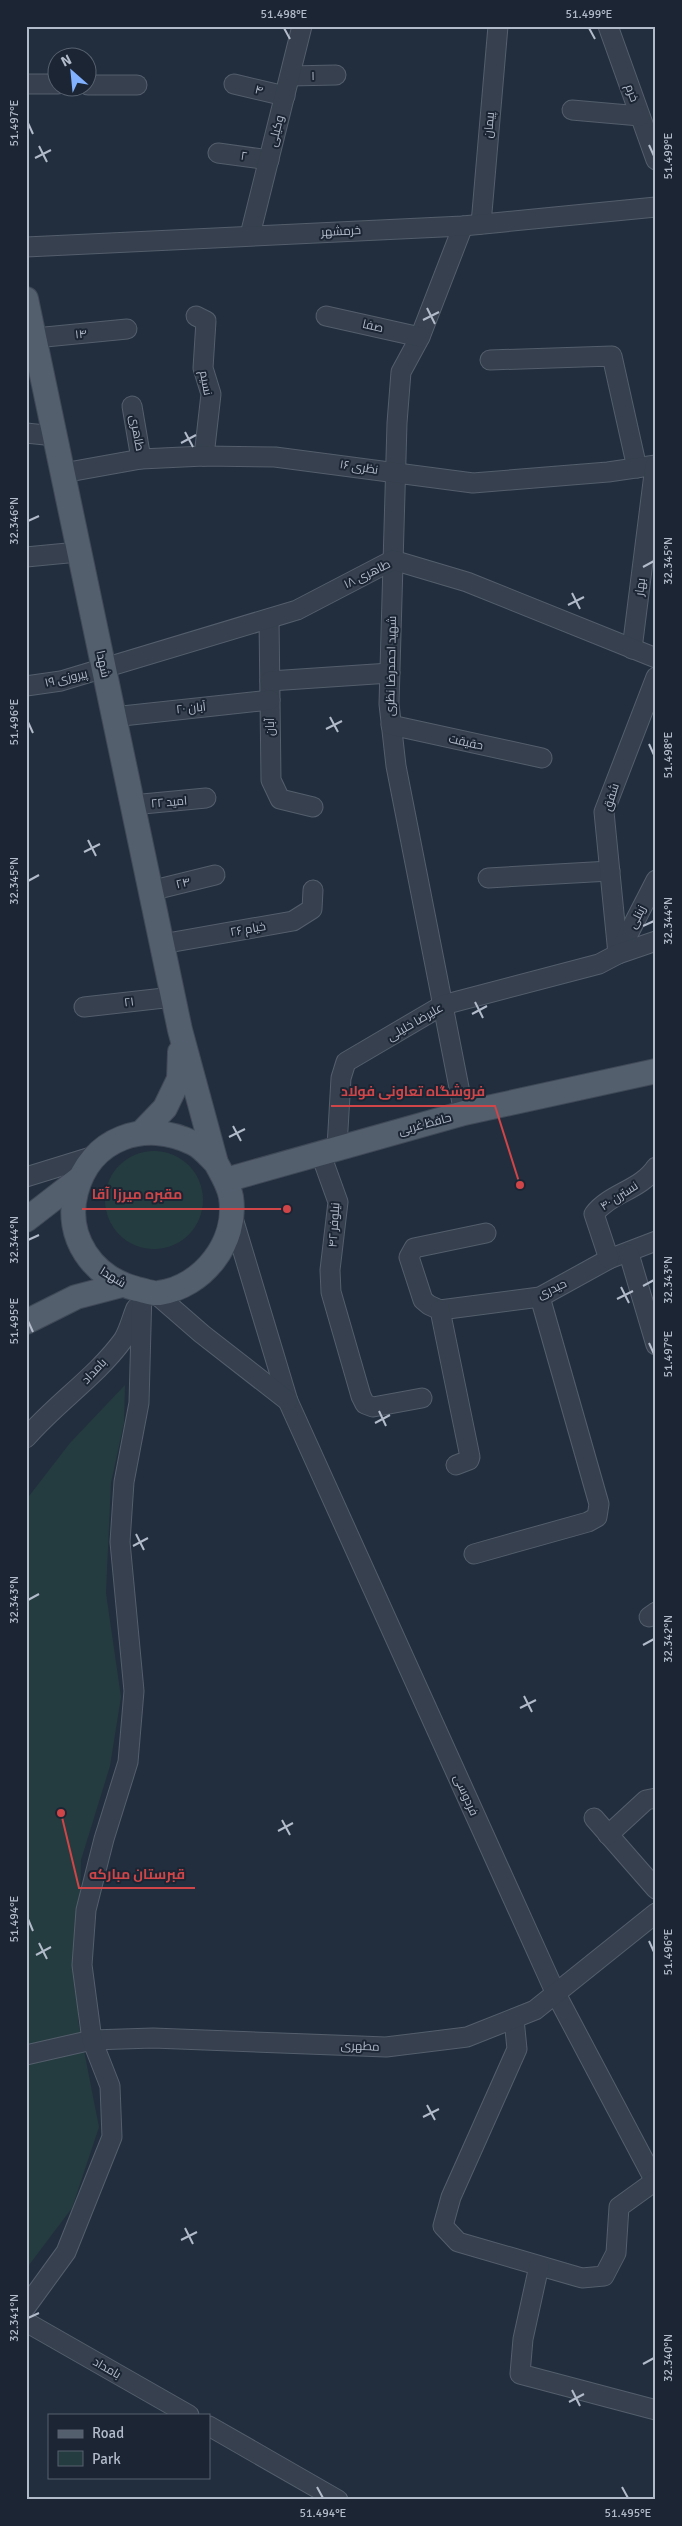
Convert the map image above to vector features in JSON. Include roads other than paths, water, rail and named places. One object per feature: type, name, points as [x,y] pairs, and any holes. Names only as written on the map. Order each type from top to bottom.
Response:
[{"type":"main road","name":"شهدا","points":[[26,299],[33,347],[55,436],[180,1030]]},
{"type":"main road","points":[[142,1132],[165,1108],[179,1079],[180,1030]]},
{"type":"main road","points":[[26,1322],[76,1297],[181,1286],[211,1265],[226,1242],[232,1215],[231,1197],[221,1171],[180,1030]]},
{"type":"main road","name":"حافظ غربی","points":[[221,1171],[328,1150],[464,1113],[656,1071]]},
{"type":"main road","name":"شهدا","points":[[140,1290],[100,1272],[84,1252],[74,1229],[72,1204],[79,1179],[94,1156],[116,1140],[142,1132],[170,1133],[196,1144],[221,1171]]},
{"type":"main road","points":[[26,1220],[79,1179]]},
{"type":"street","name":"وکیلی","points":[[250,235],[302,26]]},
{"type":"street","name":"پیمان","points":[[472,225],[498,26]]},
{"type":"street","name":"خرم","points":[[608,26],[656,160]]},
{"type":"street","name":"۱","points":[[290,76],[336,75]]},
{"type":"street","points":[[26,84],[48,84]]},
{"type":"street","points":[[98,84],[137,85]]},
{"type":"street","name":"۴","points":[[234,84],[285,96]]},
{"type":"street","points":[[572,110],[640,116]]},
{"type":"street","name":"۲","points":[[218,153],[269,160]]},
{"type":"street","name":"خرمشهر","points":[[26,247],[472,225],[656,207]]},
{"type":"street","name":"شهید احمدرضا نظری","points":[[464,1113],[396,766],[391,725],[390,673],[401,372],[420,337],[472,225]]},
{"type":"street","name":"نسیم","points":[[196,316],[206,321],[202,368],[211,394],[204,456]]},
{"type":"street","name":"صفا","points":[[326,316],[420,337]]},
{"type":"street","name":"۱۴","points":[[33,347],[127,329]]},
{"type":"street","name":"بهار","points":[[490,360],[551,360],[612,356],[649,466],[632,649]]},
{"type":"street","name":"طاهری","points":[[132,406],[142,459]]},
{"type":"street","points":[[26,433],[55,436]]},
{"type":"street","name":"نظری ۱۶","points":[[62,473],[142,459],[204,456],[276,456],[473,483],[608,472],[649,466]]},
{"type":"street","points":[[26,556],[78,552]]},
{"type":"street","name":"طاهری ۱۸","points":[[104,668],[269,620],[297,610],[393,560],[467,582],[656,658]]},
{"type":"street","name":"آبان","points":[[269,620],[271,780],[280,799],[313,807]]},
{"type":"street","name":"پیروزی ۱۹","points":[[26,686],[61,681],[104,668]]},
{"type":"street","points":[[270,682],[390,673]]},
{"type":"street","name":"شفق","points":[[618,954],[604,812],[656,677]]},
{"type":"street","name":"آبان ۲۰","points":[[113,716],[270,700]]},
{"type":"street","name":"حقیقت","points":[[391,725],[542,758]]},
{"type":"street","name":"امید ۲۲","points":[[132,805],[206,798]]},
{"type":"street","points":[[488,878],[610,871]]},
{"type":"street","name":"۲۴","points":[[150,891],[216,875]]},
{"type":"street","name":"زینلی","points":[[618,954],[655,885]]},
{"type":"street","name":"خیام ۲۶","points":[[162,944],[292,921],[312,909],[313,890]]},
{"type":"street","name":"علیرضا خلیلی","points":[[328,1150],[341,1078],[346,1062],[443,1005],[576,971],[599,964],[618,954],[656,941]]},
{"type":"street","name":"۲۱","points":[[84,1007],[173,997]]},
{"type":"street","name":"نیلوفر ۴۲","points":[[328,1150],[338,1202],[330,1270],[330,1292],[365,1404],[373,1407],[422,1398]]},
{"type":"street","points":[[26,1176],[94,1156]]},
{"type":"street","name":"نسترن ۴۰","points":[[609,1259],[594,1214],[601,1205],[650,1176],[656,1167]]},
{"type":"street","name":"فردوسی","points":[[232,1215],[288,1401],[556,1994],[655,2182]]},
{"type":"street","points":[[456,1465],[469,1460],[470,1457],[440,1310],[429,1305],[424,1300],[409,1257],[414,1248],[486,1233]]},
{"type":"street","name":"حیدری","points":[[440,1310],[540,1297],[609,1259],[629,1254],[656,1241]]},
{"type":"street","points":[[629,1254],[656,1345]]},
{"type":"street","points":[[140,1290],[202,1334],[288,1401]]},
{"type":"street","points":[[26,2307],[66,2252],[112,2137],[110,2086],[92,2040],[82,1965],[86,1910],[128,1762],[134,1691],[120,1542],[124,1482],[139,1403],[140,1290]]},
{"type":"street","name":"بامداد","points":[[26,1438],[40,1423],[66,1401],[124,1338],[140,1290]]},
{"type":"street","points":[[474,1554],[588,1522],[597,1517],[599,1504],[540,1297]]},
{"type":"street","points":[[608,1835],[646,1800],[656,1798]]},
{"type":"street","points":[[594,1818],[656,1889]]},
{"type":"street","name":"مطهری","points":[[26,2054],[92,2040],[153,2038],[386,2047],[467,2037],[535,2010],[656,1913]]},
{"type":"street","points":[[514,2018],[517,2049],[455,2188],[443,2226],[458,2242],[582,2278],[604,2276],[616,2252],[619,2207],[655,2182]]},
{"type":"street","points":[[539,2266],[523,2339],[520,2374],[656,2410]]},
{"type":"street","name":"بامداد","points":[[26,2322],[187,2414]]},
{"type":"street","points":[[210,2427],[338,2500]]},
{"type":"place","name":"فروشگاه تعاونی فولاد","points":[[520,1185]]},
{"type":"place","name":"مقبره میرزا آقا","points":[[287,1209]]},
{"type":"place","name":"قبرستان مبارکه","points":[[61,1813]]}]
